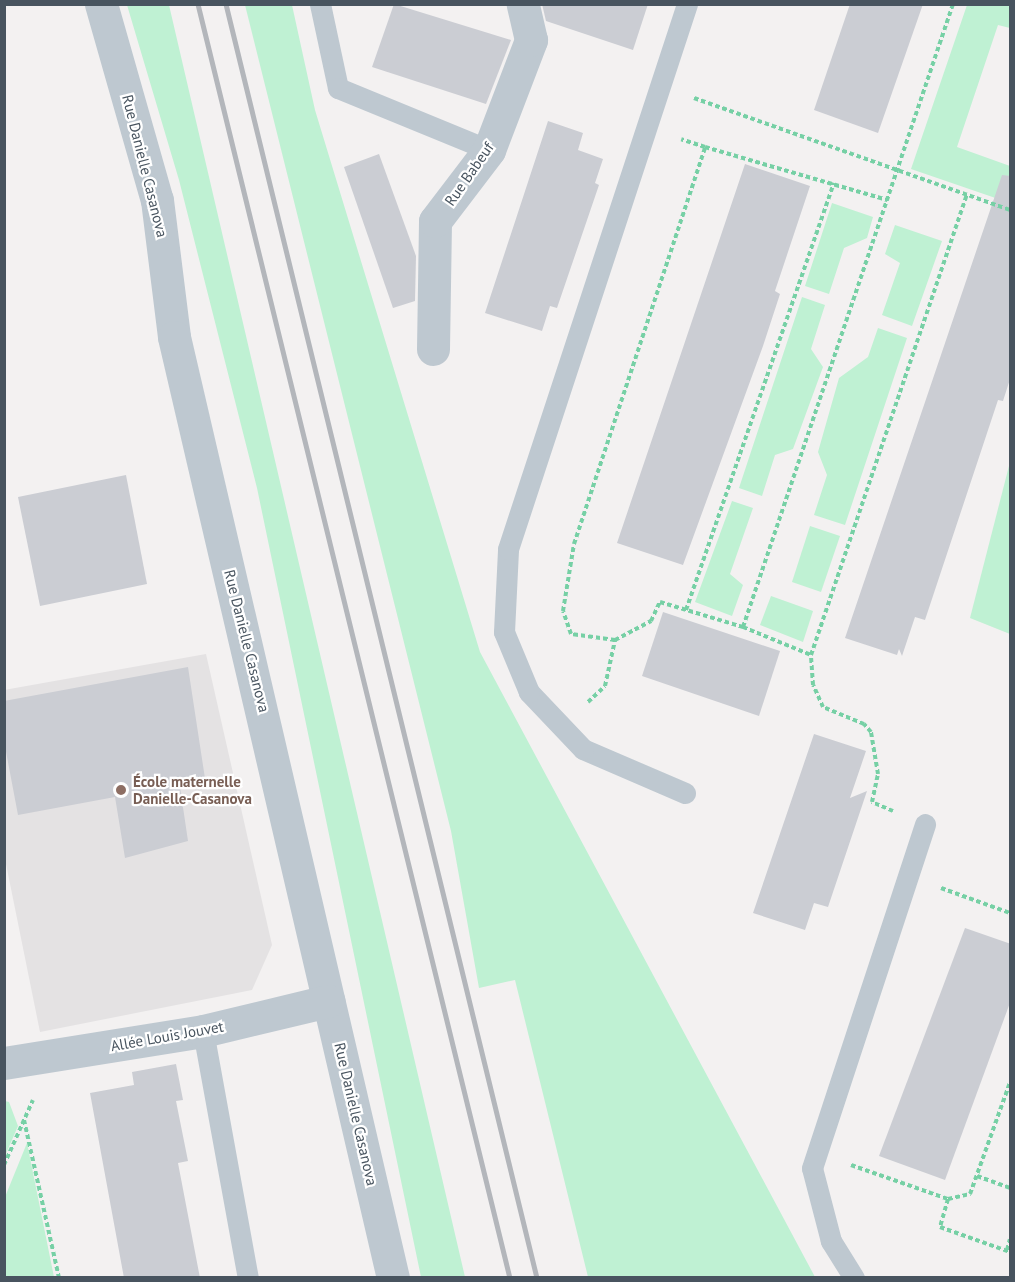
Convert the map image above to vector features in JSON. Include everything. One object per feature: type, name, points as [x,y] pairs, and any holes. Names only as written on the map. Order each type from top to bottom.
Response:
[{"type":"street","name":"Rue Danielle Casanova","points":[[101,4],[156,200],[174,337],[287,807],[328,1001],[393,1278]]},
{"type":"street","name":"Rue Babeuf","points":[[433,349],[435,221],[489,150],[531,40],[524,4]]},
{"type":"street","name":"Allée Louis Jouvet","points":[[4,1063],[203,1031],[328,1001]]},
{"type":"lane","points":[[320,4],[338,88],[489,150]]},
{"type":"lane","points":[[685,793],[583,749],[529,692],[504,632],[508,549],[687,4]]},
{"type":"lane","points":[[854,1278],[831,1240],[812,1168],[925,824]]},
{"type":"lane","points":[[203,1031],[249,1278]]},
{"type":"path","points":[[743,627],[953,4]]},
{"type":"path","points":[[659,85],[1011,210]]},
{"type":"path","points":[[645,127],[705,147],[887,200]]},
{"type":"path","points":[[705,147],[574,544],[563,611],[571,634],[615,640],[651,621],[660,602],[743,627],[811,655]]},
{"type":"path","points":[[686,610],[834,183]]},
{"type":"path","points":[[925,824],[872,802],[878,774],[871,732],[864,724],[823,707],[813,685],[811,655],[967,195]]},
{"type":"path","points":[[561,727],[605,686],[615,640]]},
{"type":"path","points":[[908,876],[1011,913]]},
{"type":"path","points":[[818,1152],[948,1199],[970,1194],[1011,1082]]},
{"type":"path","points":[[4,1165],[35,1095]]},
{"type":"path","points":[[24,1120],[59,1278]]},
{"type":"path","points":[[977,1176],[1011,1188]]},
{"type":"path","points":[[948,1199],[940,1227],[1009,1251],[1011,1239]]},
{"type":"shaded area","name":"École maternelle Danielle-Casanova","points":[[206,654],[272,945],[252,990],[40,1032],[5,859],[4,690]]},
{"type":"green space","points":[[127,5],[169,5],[465,1277],[421,1277],[257,488],[179,180]]},
{"type":"green space","points":[[245,5],[292,5],[315,110],[480,652],[815,1277],[588,1277],[515,980],[479,988],[451,831]]},
{"type":"green space","points":[[967,5],[1010,5],[1010,28],[998,25],[957,147],[1010,166],[1010,203],[911,169]]},
{"type":"green space","points":[[832,203],[873,217],[867,238],[844,248],[829,294],[805,286]]},
{"type":"green space","points":[[895,225],[942,241],[912,326],[882,315],[900,263],[885,254]]},
{"type":"green space","points":[[802,297],[825,305],[811,349],[823,367],[793,449],[775,455],[762,496],[739,488]]},
{"type":"green space","points":[[878,328],[907,338],[845,525],[814,515],[827,475],[818,452],[839,378],[868,357]]},
{"type":"green space","points":[[1010,462],[1010,634],[970,618]]},
{"type":"green space","points":[[732,501],[753,508],[730,574],[743,585],[732,616],[695,602]]},
{"type":"green space","points":[[810,526],[840,536],[821,592],[792,582]]},
{"type":"green space","points":[[771,596],[813,611],[803,642],[760,625]]},
{"type":"green space","points":[[5,1101],[9,1102],[18,1126],[5,1156]]},
{"type":"green space","points":[[27,1143],[54,1277],[5,1277],[5,1197]]},
{"type":"building","points":[[394,4],[511,40],[486,104],[372,67]]},
{"type":"building","points":[[542,4],[648,4],[633,50],[546,21]]},
{"type":"building","points":[[850,4],[923,4],[878,133],[814,110]]},
{"type":"building","points":[[548,121],[583,133],[578,150],[603,159],[595,183],[599,185],[557,308],[550,306],[542,331],[485,313]]},
{"type":"building","points":[[379,154],[416,256],[415,301],[393,308],[344,167]]},
{"type":"building","points":[[745,164],[810,186],[775,291],[780,294],[763,346],[683,565],[617,543]]},
{"type":"building","points":[[1002,175],[1011,176],[1011,376],[1003,401],[998,400],[925,620],[915,617],[902,656],[899,649],[897,655],[845,638]]},
{"type":"building","points":[[126,475],[147,584],[40,606],[18,497]]},
{"type":"building","points":[[663,612],[780,651],[759,716],[642,676]]},
{"type":"building","points":[[188,667],[206,785],[180,787],[188,841],[125,858],[115,797],[18,815],[4,741],[4,701]]},
{"type":"building","points":[[814,734],[866,751],[850,798],[867,791],[828,907],[814,903],[805,930],[753,913]]},
{"type":"building","points":[[965,928],[1011,944],[1011,1000],[945,1180],[879,1156]]},
{"type":"building","points":[[176,1064],[183,1100],[176,1101],[188,1161],[178,1163],[200,1278],[124,1278],[90,1093],[134,1085],[132,1072]]},
{"type":"railway","points":[[198,4],[510,1278]]},
{"type":"railway","points":[[226,4],[537,1278]]},
{"type":"place","name":"École maternelle Danielle-Casanova","points":[[121,790]]}]
